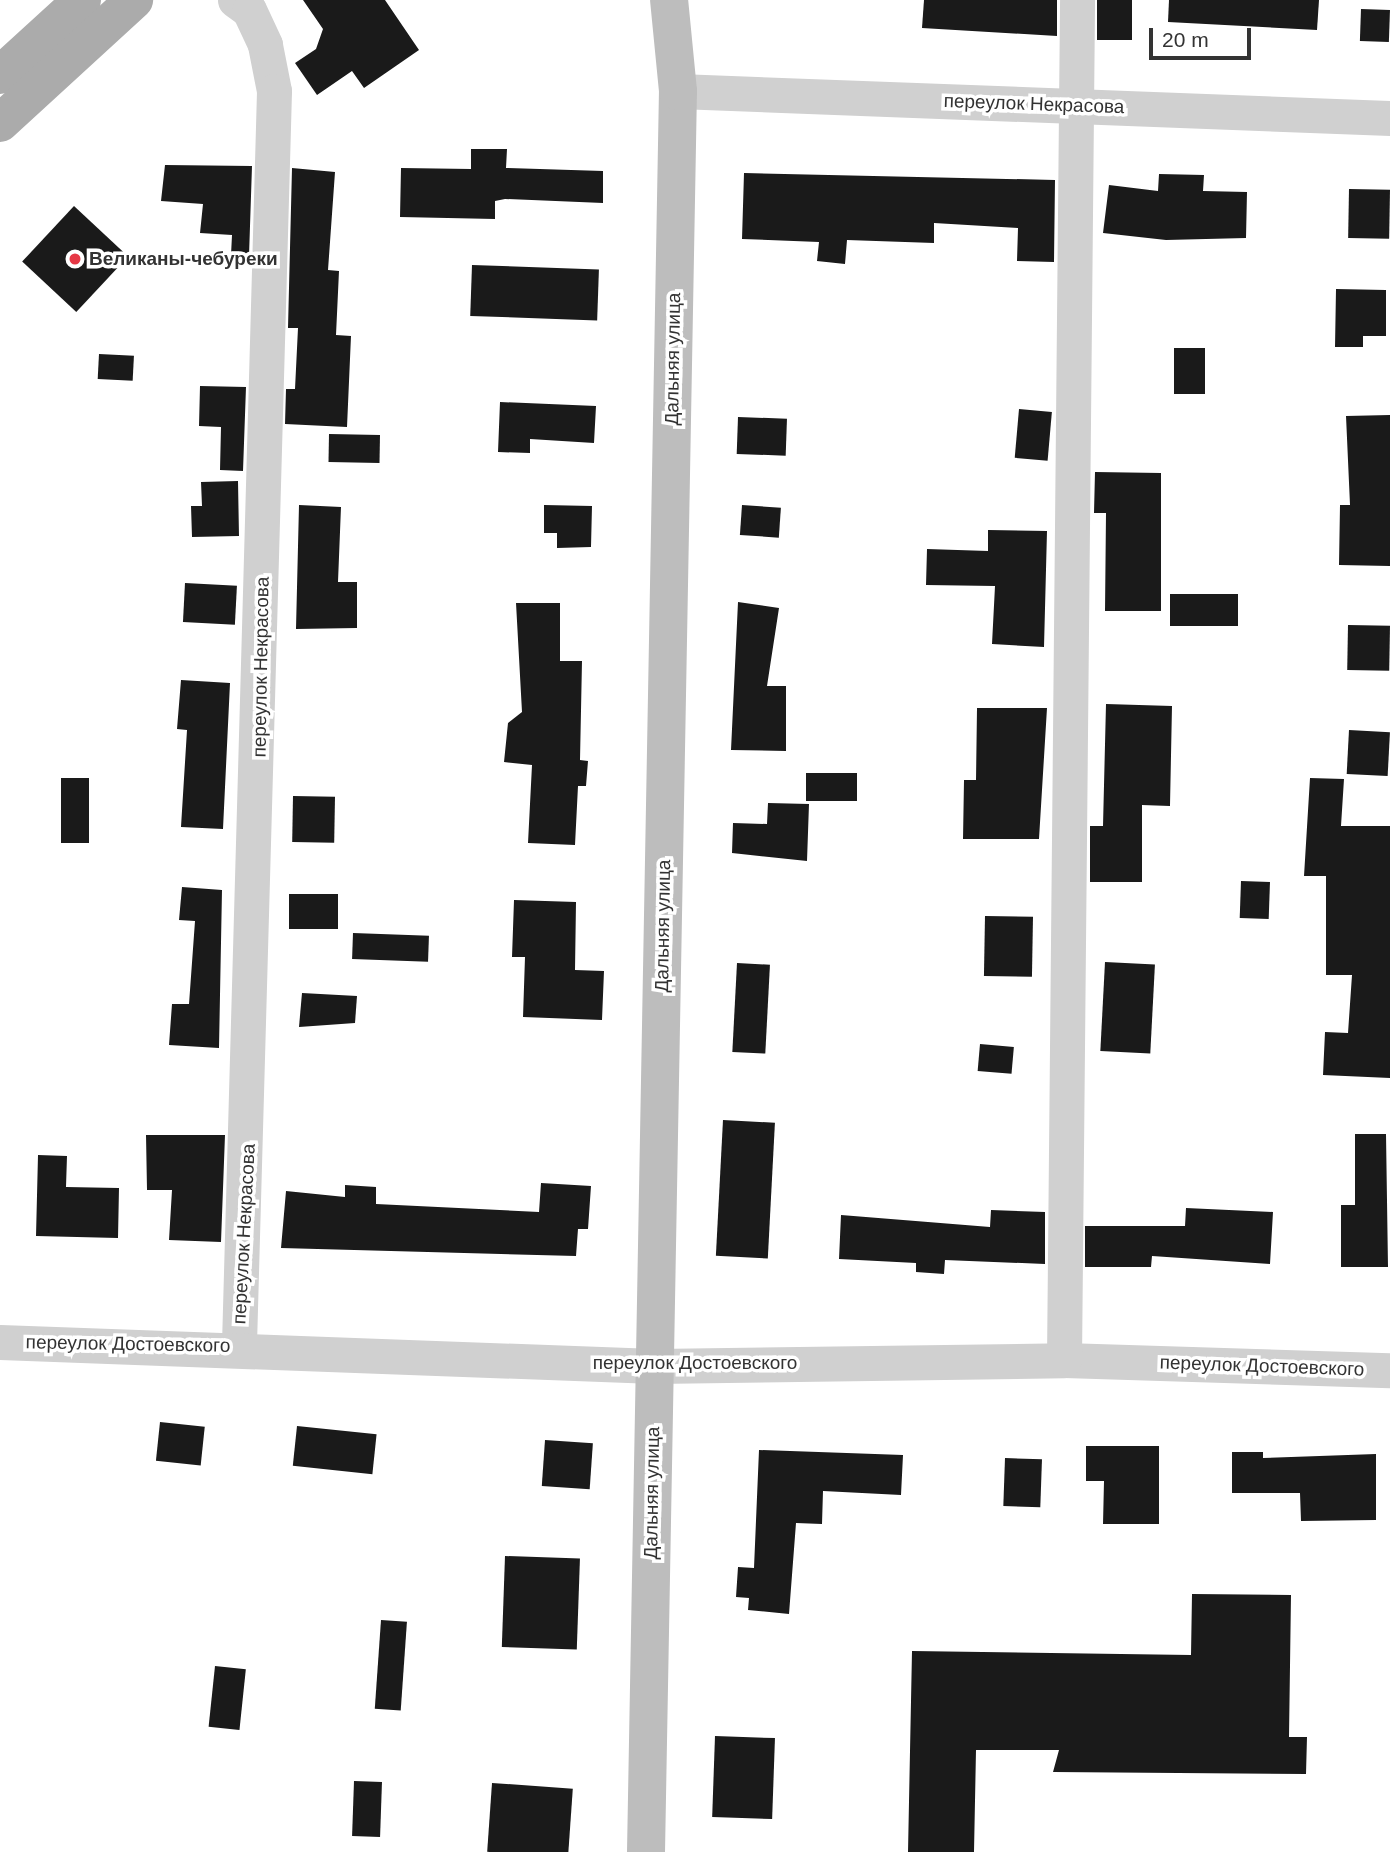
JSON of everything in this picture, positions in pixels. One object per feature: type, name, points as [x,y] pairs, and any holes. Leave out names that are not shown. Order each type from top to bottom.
[{"type":"main road","points":[[0,75],[82,0]]},
{"type":"main road","points":[[0,123],[134,0]]},
{"type":"main road","name":"Дальняя улица","points":[[646,1852],[678,91],[669,0]]},
{"type":"street","name":"переулок Некрасова","points":[[235,0],[249,10],[265,45],[274,91],[239,1345]]},
{"type":"street","points":[[1064,1360],[1077,0]]},
{"type":"street","name":"переулок Некрасова","points":[[678,91],[1390,118]]},
{"type":"street","name":"переулок Достоевского","points":[[0,1342],[239,1345],[654,1366],[1064,1360],[1390,1370]]},
{"type":"building","points":[[303,0],[385,0],[419,50],[364,88],[352,71],[317,95],[295,63],[316,49],[323,29]]},
{"type":"building","points":[[924,0],[1057,0],[1057,36],[922,28]]},
{"type":"building","points":[[1097,0],[1132,0],[1132,40],[1097,40]]},
{"type":"building","points":[[1169,0],[1319,0],[1317,30],[1168,22]]},
{"type":"building","points":[[1361,9],[1390,10],[1389,42],[1360,41]]},
{"type":"building","points":[[471,149],[507,149],[506,168],[603,171],[603,203],[505,199],[495,201],[495,219],[400,217],[401,168],[471,169]]},
{"type":"building","points":[[165,165],[252,166],[249,256],[231,255],[232,235],[200,233],[203,204],[161,201]]},
{"type":"building","points":[[292,168],[335,172],[328,270],[339,271],[336,335],[351,336],[347,427],[285,424],[286,389],[295,389],[298,328],[288,328]]},
{"type":"building","points":[[744,173],[1055,180],[1054,262],[1017,261],[1018,228],[934,223],[934,243],[847,240],[845,264],[817,261],[819,242],[742,239]]},
{"type":"building","points":[[1159,174],[1204,175],[1203,191],[1247,192],[1246,238],[1166,240],[1103,233],[1109,185],[1158,191]]},
{"type":"building","points":[[1349,189],[1390,190],[1389,239],[1348,238]]},
{"type":"building","name":"Великаны-чебуреки","points":[[74,206],[128,256],[76,312],[22,262]]},
{"type":"building","points":[[472,265],[599,269],[597,320],[470,316]]},
{"type":"building","points":[[1336,289],[1386,290],[1386,336],[1363,336],[1363,347],[1335,347]]},
{"type":"building","points":[[1174,348],[1205,348],[1205,394],[1174,394]]},
{"type":"building","points":[[99,354],[134,356],[133,381],[98,379]]},
{"type":"building","points":[[200,386],[246,387],[243,471],[220,470],[221,427],[199,426]]},
{"type":"building","points":[[500,402],[596,406],[594,443],[530,439],[530,453],[498,452]]},
{"type":"building","points":[[1019,409],[1052,412],[1048,461],[1015,458]]},
{"type":"building","points":[[1390,415],[1390,566],[1339,565],[1340,505],[1350,505],[1346,416]]},
{"type":"building","points":[[738,417],[787,419],[786,456],[737,454]]},
{"type":"building","points":[[329,434],[380,435],[380,463],[329,462]]},
{"type":"building","points":[[1095,472],[1161,473],[1161,611],[1105,611],[1106,513],[1094,513]]},
{"type":"building","points":[[238,481],[239,536],[192,537],[191,506],[202,506],[201,482]]},
{"type":"building","points":[[299,505],[341,507],[338,582],[357,582],[357,628],[296,629]]},
{"type":"building","points":[[544,505],[592,506],[591,547],[557,548],[557,533],[544,533]]},
{"type":"building","points":[[742,505],[781,508],[779,538],[740,535]]},
{"type":"building","points":[[988,530],[1047,531],[1044,647],[992,644],[995,586],[926,585],[927,549],[988,551]]},
{"type":"building","points":[[185,583],[237,586],[235,625],[183,622]]},
{"type":"building","points":[[1170,594],[1238,594],[1238,626],[1170,626]]},
{"type":"building","points":[[738,602],[779,608],[767,686],[786,686],[786,751],[731,750]]},
{"type":"building","points":[[516,603],[560,603],[560,661],[582,661],[580,760],[588,761],[586,786],[578,786],[575,845],[528,843],[532,765],[504,762],[508,723],[522,712]]},
{"type":"building","points":[[1348,625],[1390,626],[1389,671],[1347,670]]},
{"type":"building","points":[[181,680],[230,683],[223,829],[181,827],[187,730],[177,729]]},
{"type":"building","points":[[1106,704],[1172,706],[1170,806],[1142,805],[1142,882],[1090,882],[1090,826],[1103,826]]},
{"type":"building","points":[[977,708],[1047,708],[1039,839],[963,839],[964,780],[976,780]]},
{"type":"building","points":[[1349,730],[1390,732],[1388,776],[1347,774]]},
{"type":"building","points":[[806,773],[857,773],[857,801],[806,801]]},
{"type":"building","points":[[61,778],[89,778],[89,843],[61,843]]},
{"type":"building","points":[[1310,778],[1344,779],[1341,826],[1390,826],[1390,1078],[1323,1075],[1325,1032],[1348,1033],[1352,975],[1326,975],[1326,876],[1304,876]]},
{"type":"building","points":[[293,796],[335,797],[334,843],[292,842]]},
{"type":"building","points":[[768,803],[809,804],[807,861],[732,853],[733,823],[767,824]]},
{"type":"building","points":[[1241,881],[1270,882],[1269,919],[1240,918]]},
{"type":"building","points":[[182,887],[222,890],[219,1048],[169,1045],[172,1004],[189,1004],[195,921],[179,920]]},
{"type":"building","points":[[289,894],[338,894],[338,929],[289,929]]},
{"type":"building","points":[[514,900],[576,902],[575,970],[604,971],[602,1020],[523,1017],[525,957],[512,957]]},
{"type":"building","points":[[985,916],[1033,917],[1032,977],[984,976]]},
{"type":"building","points":[[353,933],[429,936],[428,962],[352,959]]},
{"type":"building","points":[[1105,962],[1155,965],[1150,1053],[1100,1051]]},
{"type":"building","points":[[737,963],[770,965],[765,1054],[732,1052]]},
{"type":"building","points":[[302,993],[357,996],[355,1023],[299,1027]]},
{"type":"building","points":[[980,1044],[1014,1047],[1012,1074],[978,1071]]},
{"type":"building","points":[[723,1120],[775,1123],[768,1259],[716,1256]]},
{"type":"building","points":[[1355,1134],[1386,1134],[1388,1267],[1341,1267],[1341,1205],[1355,1205]]},
{"type":"building","points":[[146,1135],[225,1135],[221,1242],[169,1240],[172,1190],[147,1190]]},
{"type":"building","points":[[38,1155],[67,1156],[66,1187],[119,1188],[118,1238],[36,1236]]},
{"type":"building","points":[[541,1183],[591,1186],[588,1229],[578,1229],[576,1256],[281,1248],[286,1191],[345,1197],[345,1185],[376,1187],[376,1204],[539,1212]]},
{"type":"building","points":[[1186,1208],[1273,1212],[1270,1264],[1152,1256],[1151,1267],[1085,1267],[1085,1226],[1185,1226]]},
{"type":"building","points":[[991,1210],[1045,1212],[1045,1264],[945,1260],[944,1274],[916,1272],[916,1263],[839,1259],[841,1215],[990,1227]]},
{"type":"building","points":[[160,1422],[205,1427],[201,1465],[156,1461]]},
{"type":"building","points":[[297,1426],[377,1434],[372,1474],[293,1466]]},
{"type":"building","points":[[545,1440],[593,1443],[590,1489],[542,1486]]},
{"type":"building","points":[[1086,1446],[1159,1446],[1159,1524],[1103,1524],[1104,1481],[1086,1481]]},
{"type":"building","points":[[759,1450],[903,1455],[901,1495],[823,1491],[822,1524],[796,1523],[789,1614],[748,1610],[749,1598],[736,1597],[738,1567],[754,1568]]},
{"type":"building","points":[[1232,1452],[1263,1452],[1263,1458],[1376,1454],[1376,1520],[1301,1521],[1300,1493],[1232,1493]]},
{"type":"building","points":[[1005,1458],[1042,1459],[1040,1507],[1003,1506]]},
{"type":"building","points":[[505,1556],[580,1559],[577,1650],[502,1647]]},
{"type":"building","points":[[1192,1594],[1291,1595],[1289,1737],[1307,1737],[1306,1774],[1053,1772],[1059,1750],[976,1750],[974,1852],[908,1852],[912,1651],[1191,1655]]},
{"type":"building","points":[[381,1620],[407,1622],[401,1711],[375,1709]]},
{"type":"building","points":[[215,1666],[246,1669],[239,1730],[209,1727]]},
{"type":"building","points":[[715,1736],[775,1738],[772,1819],[712,1817]]},
{"type":"building","points":[[354,1781],[382,1782],[380,1837],[352,1836]]},
{"type":"building","points":[[492,1783],[573,1789],[568,1852],[487,1852]]},
{"type":"place","name":"Великаны-чебуреки","points":[[75,259]]}]
